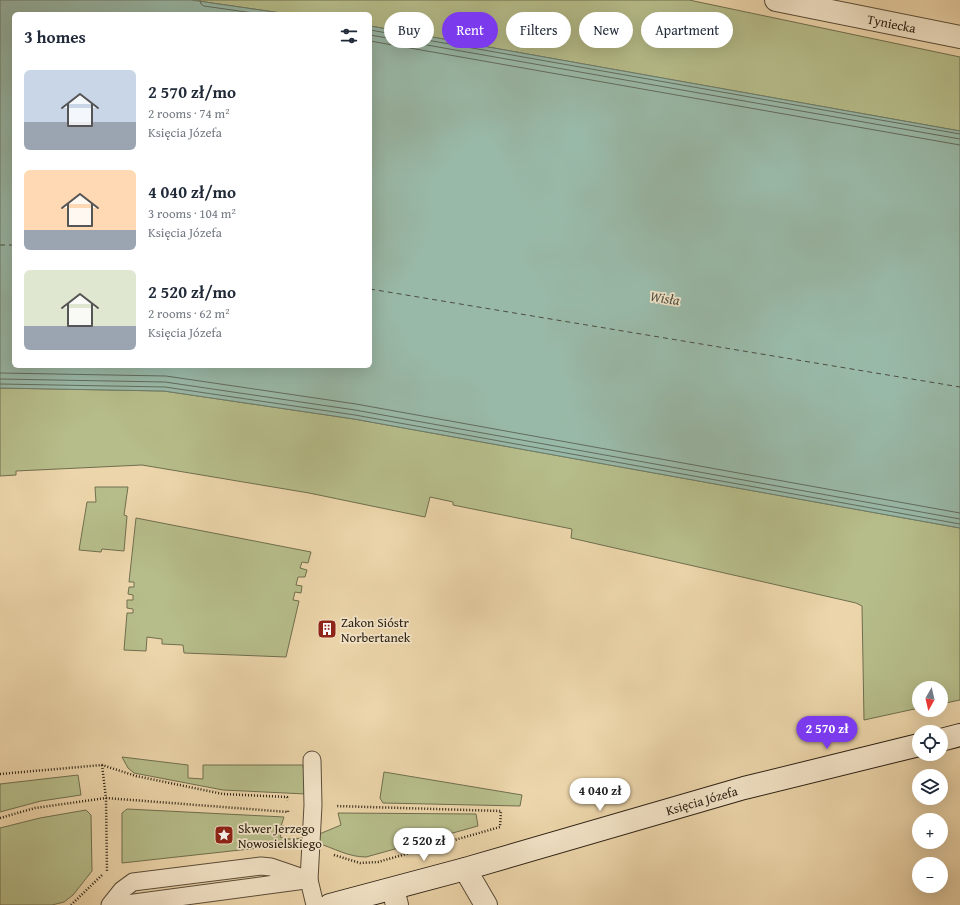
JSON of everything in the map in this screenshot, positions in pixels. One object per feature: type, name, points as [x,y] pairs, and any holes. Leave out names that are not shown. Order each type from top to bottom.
[{"type":"street","name":"Tyniecka","points":[[776,0],[960,37]]},
{"type":"street","points":[[948,738],[960,735]]},
{"type":"street","name":"Księcia Józefa","points":[[330,905],[395,897],[464,869],[744,788],[912,747]]},
{"type":"street","points":[[464,869],[486,905]]},
{"type":"lane","points":[[312,760],[313,806],[309,880],[315,905]]},
{"type":"lane","points":[[110,905],[122,890],[133,882],[209,872],[261,866],[270,867],[309,880]]},
{"type":"lane","points":[[119,905],[309,880]]},
{"type":"path","points":[[102,765],[106,798],[107,873]]},
{"type":"path","points":[[0,774],[102,765],[136,776],[223,794],[287,798],[288,812],[106,798],[35,808],[0,818]]},
{"type":"path","points":[[313,806],[501,811]]},
{"type":"green space","points":[[191,0],[689,0],[960,57],[960,131],[494,48],[498,48],[498,12],[442,12],[442,39],[434,37],[434,12],[384,12],[384,28],[372,26],[372,12],[274,12]]},
{"type":"green space","points":[[0,388],[164,391],[354,419],[960,528],[960,700],[948,703],[948,681],[912,681],[912,710],[864,720],[862,606],[856,603],[571,538],[572,529],[453,505],[453,502],[430,497],[425,517],[309,493],[142,465],[16,471],[16,475],[0,476]]},
{"type":"green space","points":[[95,487],[128,487],[124,515],[127,516],[124,551],[102,549],[101,552],[79,550],[87,502],[96,502]]},
{"type":"green space","points":[[136,518],[311,552],[308,563],[302,562],[300,568],[307,570],[305,577],[298,577],[296,585],[302,586],[301,593],[295,592],[293,600],[299,601],[286,657],[184,653],[183,645],[162,644],[162,639],[147,637],[146,651],[124,650],[127,613],[133,613],[133,609],[127,608],[127,600],[133,600],[133,595],[128,594],[129,587],[134,587],[134,582],[129,582]]},
{"type":"green space","points":[[122,757],[188,765],[188,778],[203,779],[203,765],[303,765],[306,794],[223,790],[134,773],[128,768]]},
{"type":"green space","points":[[384,772],[522,795],[520,806],[383,803],[380,798]]},
{"type":"green space","points":[[78,775],[81,795],[41,801],[0,812],[0,784]]},
{"type":"green space","points":[[127,809],[284,817],[281,826],[284,826],[280,837],[287,839],[305,838],[304,843],[122,863],[122,813]]},
{"type":"green space","points":[[86,810],[91,815],[92,871],[73,895],[64,902],[52,905],[0,905],[0,828],[40,818]]},
{"type":"green space","points":[[338,813],[476,814],[478,826],[366,857],[359,857],[317,843],[317,835],[341,825]]},
{"type":"water","name":"Wisła","points":[[0,0],[191,0],[274,12],[12,12],[12,368],[372,368],[372,26],[384,28],[384,48],[434,48],[434,37],[442,39],[442,48],[494,48],[960,131],[960,528],[354,419],[164,391],[0,388]]},
{"type":"ferry route","points":[[0,245],[12,245]]},
{"type":"ferry route","points":[[372,289],[960,387]]},
{"type":"place","name":"Zakon Sióstr Norbertanek","points":[[327,629]]},
{"type":"place","name":"Skwer Jerzego Nowosielskiego","points":[[224,835]]}]
